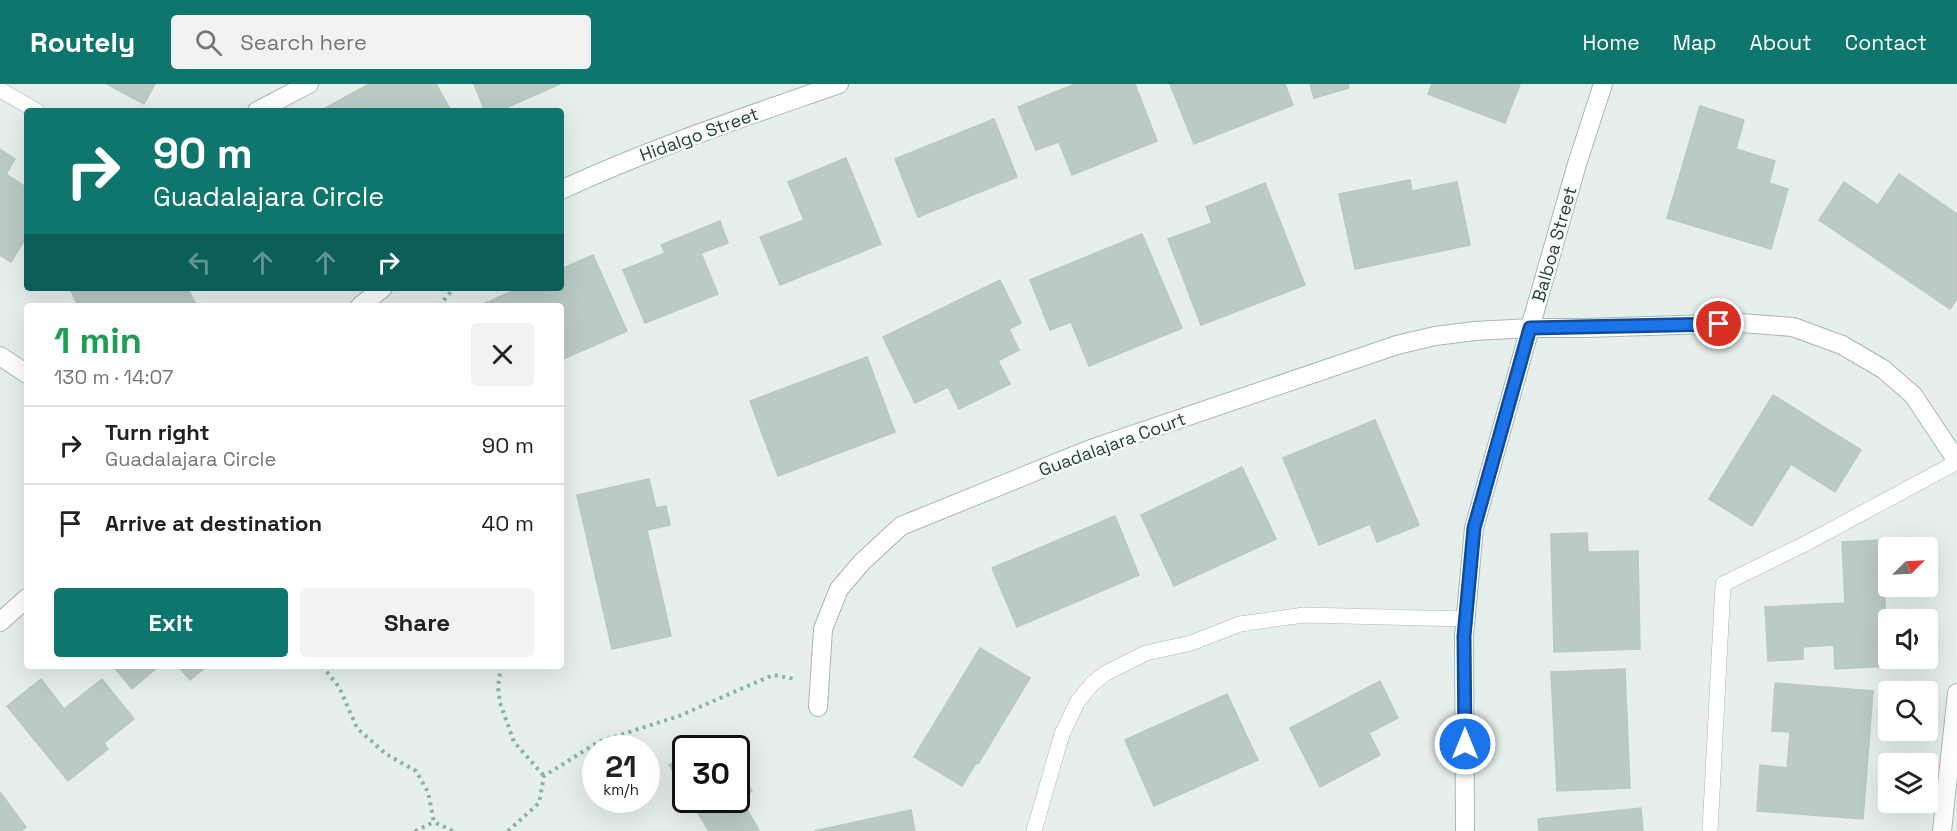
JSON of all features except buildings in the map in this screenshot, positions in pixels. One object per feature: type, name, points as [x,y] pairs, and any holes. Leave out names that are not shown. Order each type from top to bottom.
[{"type":"street","points":[[263,108],[309,84]]},
{"type":"street","name":"Hidalgo Street","points":[[564,189],[682,139],[839,84]]},
{"type":"street","name":"Balboa Street","points":[[1465,831],[1464,636],[1474,528],[1577,164],[1603,84]]},
{"type":"street","points":[[364,303],[379,291]]},
{"type":"street","name":"Guadalajara Court","points":[[818,707],[822,629],[839,589],[862,562],[901,526],[1088,450],[1397,345],[1435,336],[1530,328],[1741,323],[1793,327],[1842,345],[1882,369],[1913,395],[1957,461]]},
{"type":"street","points":[[0,356],[24,372]]},
{"type":"street","points":[[0,622],[24,601]]},
{"type":"street","points":[[1942,831],[1957,693]]},
{"type":"lane","points":[[0,90],[32,108]]},
{"type":"lane","points":[[1710,831],[1723,584],[1804,544],[1957,461]]},
{"type":"lane","points":[[1034,831],[1062,735],[1078,701],[1092,684],[1106,673],[1146,653],[1191,643],[1240,624],[1304,615],[1466,619]]},
{"type":"path","points":[[442,303],[452,291]]},
{"type":"path","points":[[324,669],[339,687],[357,728],[386,754],[416,771],[428,792],[434,822]]},
{"type":"path","points":[[501,669],[498,687],[500,703],[514,742],[544,776]]},
{"type":"path","points":[[508,831],[539,803],[544,776],[598,742],[679,716],[773,675],[820,684]]},
{"type":"path","points":[[416,831],[434,822]]},
{"type":"path","points":[[434,822],[453,831]]},
{"type":"route","points":[[1465,744],[1464,636],[1474,528],[1530,328],[1719,324]]}]
